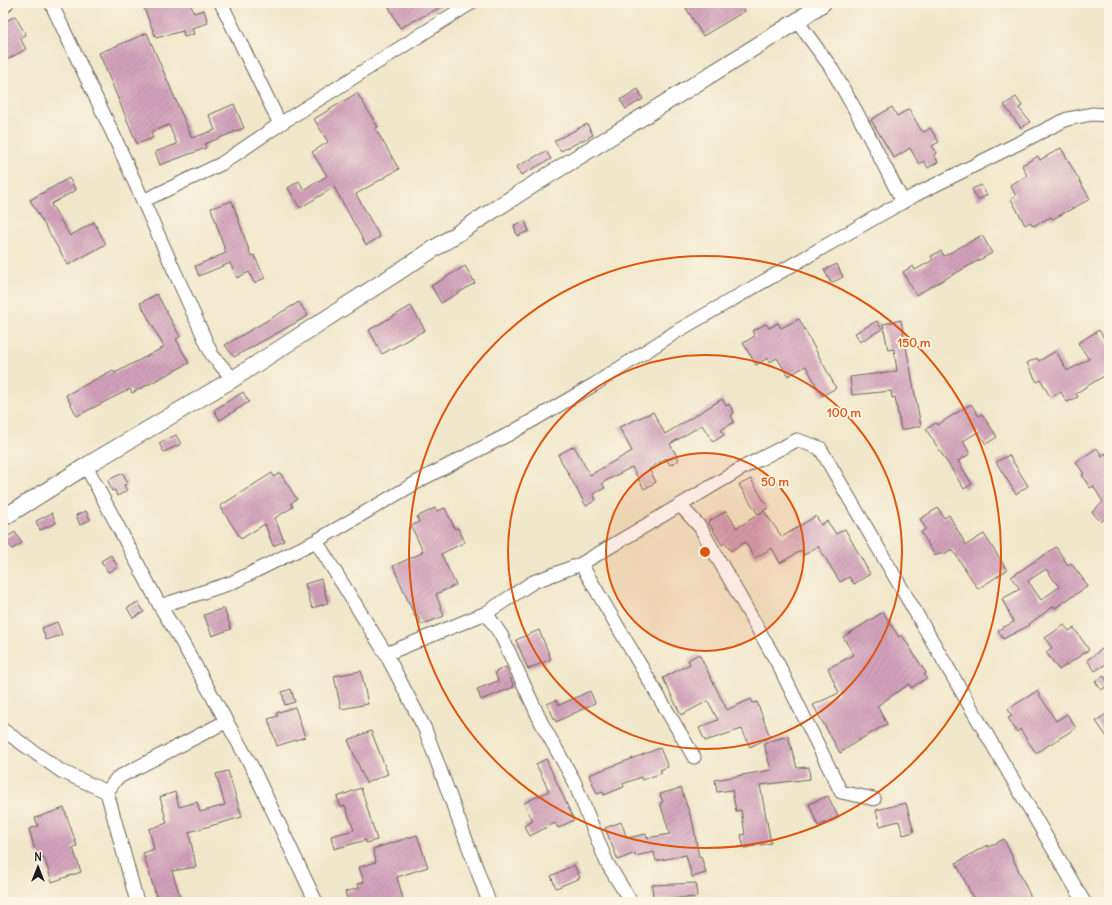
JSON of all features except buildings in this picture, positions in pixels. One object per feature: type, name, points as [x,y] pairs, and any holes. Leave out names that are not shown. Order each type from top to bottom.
[{"type":"main road","points":[[3,518],[86,466],[233,379],[520,193],[797,21],[822,3]]},
{"type":"street","points":[[3,8],[7,3]]},
{"type":"street","points":[[51,3],[212,354],[233,379]]},
{"type":"street","points":[[221,3],[280,124]]},
{"type":"street","points":[[143,201],[221,164],[280,124],[471,3]]},
{"type":"street","points":[[797,21],[830,66],[857,113],[903,202]]},
{"type":"street","points":[[160,606],[231,583],[316,541],[426,477],[511,432],[588,388],[679,330],[903,202],[1067,119],[1092,114],[1109,115]]},
{"type":"street","points":[[386,654],[486,613],[533,582],[581,564],[744,466],[797,440],[820,448],[1084,902]]},
{"type":"street","points":[[86,466],[160,606],[227,721],[253,769],[316,902]]},
{"type":"street","points":[[680,505],[700,527],[778,664],[841,792],[874,800]]},
{"type":"street","points":[[316,541],[386,654],[425,729],[489,902]]},
{"type":"street","points":[[581,564],[694,757]]},
{"type":"street","points":[[486,613],[501,635],[541,722],[574,781],[607,863],[631,902]]},
{"type":"street","points":[[137,902],[110,811],[107,792],[117,778],[227,721]]},
{"type":"street","points":[[3,730],[61,770],[107,792]]}]
